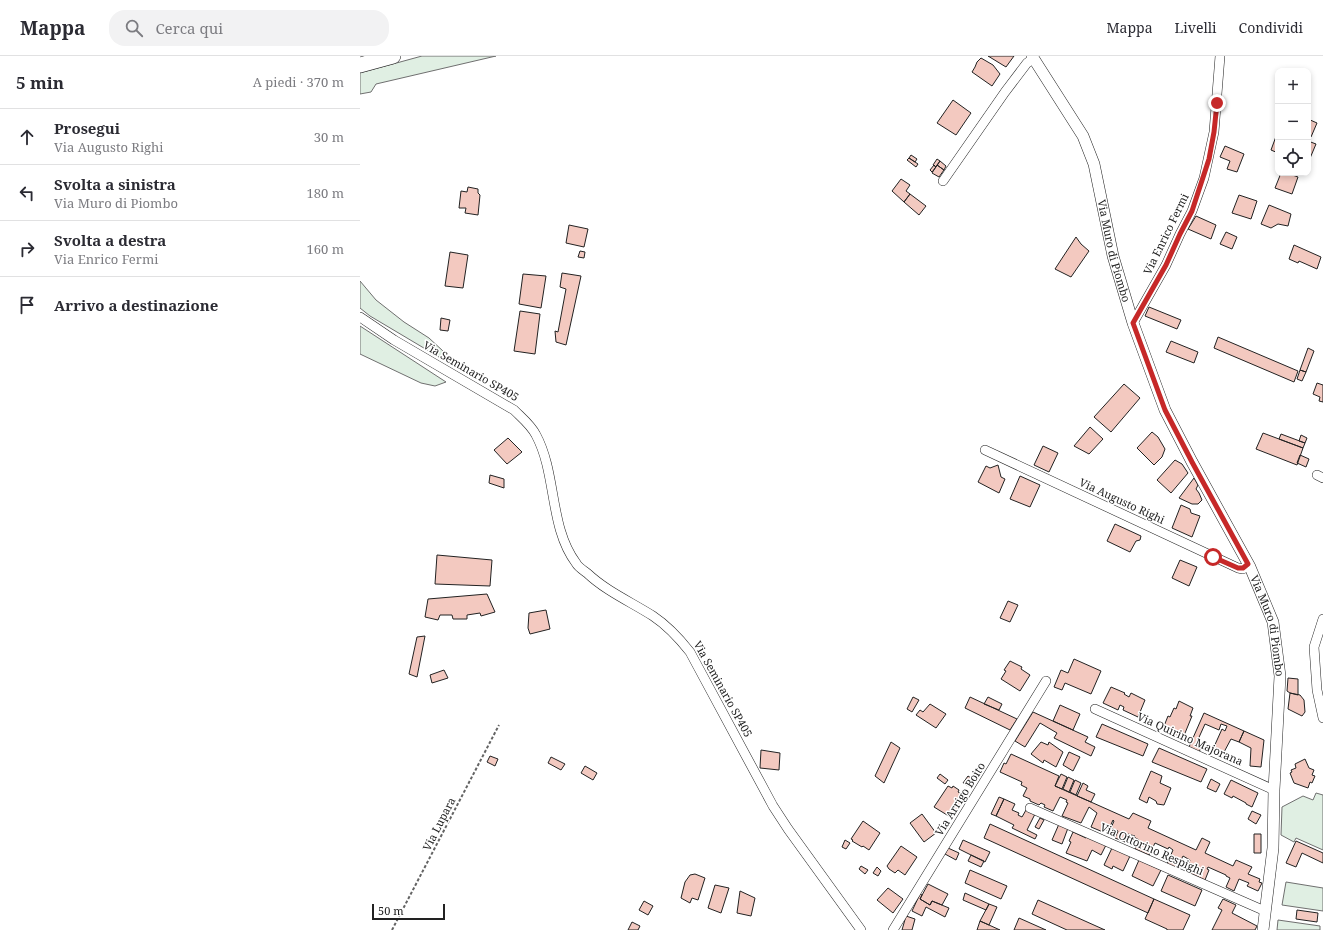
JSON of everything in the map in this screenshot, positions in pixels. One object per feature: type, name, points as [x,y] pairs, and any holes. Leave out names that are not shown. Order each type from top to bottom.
[{"type":"highway","points":[[360,66],[393,56]]},
{"type":"street","name":"Via Enrico Fermi","points":[[1133,323],[1166,265],[1192,211],[1204,178],[1214,132],[1220,56]]},
{"type":"street","name":"Via Muro di Piombo","points":[[943,181],[1026,63],[1033,57],[1083,136],[1094,164],[1113,256],[1133,323],[1165,410],[1248,564],[1273,622],[1280,676],[1274,790],[1274,848],[1263,930]]},
{"type":"street","name":"Via Seminario SP405","points":[[360,317],[394,340],[514,410],[530,426],[536,434],[547,464],[561,533],[567,548],[576,563],[598,584],[654,617],[682,641],[690,652],[773,806],[788,830],[861,930]]},
{"type":"street","name":"Via Augusto Righi","points":[[985,450],[1238,568],[1243,568],[1248,564]]},
{"type":"street","points":[[1323,619],[1314,647],[1317,690],[1323,718]]},
{"type":"street","name":"Via Arrigo Boito","points":[[893,930],[1046,681]]},
{"type":"street","name":"Via Quirino Majorana","points":[[1095,709],[1274,790]]},
{"type":"street","name":"Via Ottorino Respighi","points":[[1030,808],[1265,911]]},
{"type":"path","name":"Via Lupara","points":[[392,930],[499,725]]},
{"type":"green space","points":[[422,56],[496,56],[376,84],[371,92],[360,94],[360,73]]},
{"type":"green space","points":[[360,281],[376,300],[404,322],[429,338],[443,351],[445,357],[444,360],[370,316],[360,308]]},
{"type":"green space","points":[[360,326],[446,382],[435,386],[421,383],[360,354]]},
{"type":"green space","points":[[1316,793],[1323,795],[1323,850],[1296,838],[1294,842],[1281,835],[1282,807],[1303,796],[1313,800]]},
{"type":"green space","points":[[1286,882],[1323,888],[1323,911],[1282,905]]},
{"type":"green space","points":[[1278,920],[1320,926],[1320,930],[1277,930]]},
{"type":"building","points":[[988,56],[1014,56],[1006,67]]},
{"type":"building","points":[[981,58],[993,65],[1000,74],[992,86],[972,72],[977,62]]},
{"type":"building","points":[[953,100],[971,113],[956,135],[937,123]]},
{"type":"building","points":[[1311,120],[1317,123],[1311,137]]},
{"type":"building","points":[[1275,139],[1275,152],[1271,150]]},
{"type":"building","points":[[1311,142],[1316,144],[1311,156]]},
{"type":"building","points":[[1225,146],[1244,154],[1237,172],[1227,169],[1230,161],[1220,157]]},
{"type":"building","points":[[911,155],[917,159],[915,162],[909,158]]},
{"type":"building","points":[[909,158],[918,164],[916,167],[907,160]]},
{"type":"building","points":[[937,159],[940,161],[936,167],[933,165]]},
{"type":"building","points":[[940,161],[946,166],[944,170],[937,165]]},
{"type":"building","points":[[934,165],[936,167],[932,172],[930,170]]},
{"type":"building","points":[[937,165],[944,170],[939,177],[932,173]]},
{"type":"building","points":[[1280,176],[1298,177],[1292,194],[1275,188]]},
{"type":"building","points":[[901,179],[910,185],[906,191],[910,194],[904,202],[892,191]]},
{"type":"building","points":[[468,187],[478,189],[478,193],[480,195],[478,215],[465,213],[466,208],[459,208],[461,191],[467,192]]},
{"type":"building","points":[[910,194],[926,206],[919,215],[904,202]]},
{"type":"building","points":[[1239,195],[1257,201],[1251,219],[1232,213]]},
{"type":"building","points":[[1269,205],[1291,214],[1288,226],[1278,224],[1271,228],[1261,224]]},
{"type":"building","points":[[1196,216],[1216,225],[1211,239],[1188,229]]},
{"type":"building","points":[[569,225],[588,229],[584,247],[566,243]]},
{"type":"building","points":[[1226,232],[1237,237],[1232,249],[1220,244]]},
{"type":"building","points":[[1076,237],[1089,251],[1071,277],[1055,269]]},
{"type":"building","points":[[1294,245],[1321,257],[1317,269],[1299,261],[1298,263],[1289,259]]},
{"type":"building","points":[[580,251],[585,252],[584,258],[578,257]]},
{"type":"building","points":[[450,252],[468,255],[463,288],[445,286]]},
{"type":"building","points":[[562,273],[581,276],[566,345],[556,342],[555,331],[558,332],[566,289],[560,287]]},
{"type":"building","points":[[523,274],[546,276],[541,308],[519,304]]},
{"type":"building","points":[[1149,307],[1181,320],[1177,329],[1145,316]]},
{"type":"building","points":[[520,311],[540,314],[535,354],[514,351]]},
{"type":"building","points":[[441,318],[450,320],[448,331],[440,330]]},
{"type":"building","points":[[1218,337],[1298,371],[1294,382],[1214,348]]},
{"type":"building","points":[[1171,341],[1198,352],[1194,363],[1166,352]]},
{"type":"building","points":[[1308,348],[1314,351],[1306,372],[1300,370]]},
{"type":"building","points":[[1300,370],[1306,372],[1302,381],[1297,379]]},
{"type":"building","points":[[1317,383],[1323,385],[1323,402],[1319,401],[1320,397],[1313,394]]},
{"type":"building","points":[[1124,384],[1140,398],[1111,432],[1094,417]]},
{"type":"building","points":[[1090,427],[1103,439],[1089,454],[1074,446]]},
{"type":"building","points":[[1152,432],[1158,437],[1165,449],[1162,457],[1154,465],[1137,448]]},
{"type":"building","points":[[1263,433],[1303,448],[1297,465],[1256,449]]},
{"type":"building","points":[[1281,434],[1305,443],[1303,448],[1279,439]]},
{"type":"building","points":[[1301,435],[1307,438],[1305,443],[1299,441]]},
{"type":"building","points":[[508,438],[522,452],[507,464],[494,450]]},
{"type":"building","points":[[1043,446],[1058,453],[1049,472],[1034,465]]},
{"type":"building","points":[[1300,455],[1309,459],[1306,467],[1297,463]]},
{"type":"building","points":[[1175,460],[1182,464],[1188,473],[1171,493],[1157,480]]},
{"type":"building","points":[[998,465],[1001,477],[1005,479],[999,493],[978,482],[986,466],[990,468]]},
{"type":"building","points":[[490,475],[504,479],[504,488],[489,483]]},
{"type":"building","points":[[1020,476],[1040,485],[1030,507],[1010,499]]},
{"type":"building","points":[[1194,478],[1198,485],[1196,489],[1202,500],[1198,504],[1192,504],[1179,498]]},
{"type":"building","points":[[1181,505],[1190,509],[1191,513],[1200,516],[1192,537],[1172,528]]},
{"type":"building","points":[[1115,524],[1141,536],[1140,540],[1136,541],[1130,552],[1107,541]]},
{"type":"building","points":[[437,555],[492,560],[490,586],[435,584]]},
{"type":"building","points":[[1180,560],[1197,567],[1189,586],[1172,578]]},
{"type":"building","points":[[487,594],[495,612],[481,616],[480,613],[467,615],[467,619],[453,619],[452,615],[440,615],[438,620],[425,617],[428,599]]},
{"type":"building","points":[[1008,601],[1018,605],[1010,622],[1000,618]]},
{"type":"building","points":[[546,610],[550,629],[530,634],[528,628],[529,613]]},
{"type":"building","points":[[425,636],[417,677],[409,674],[417,637]]},
{"type":"building","points":[[1074,659],[1101,671],[1091,694],[1065,683],[1062,690],[1054,687],[1061,670],[1068,673]]},
{"type":"building","points":[[1010,661],[1022,667],[1021,669],[1030,675],[1020,691],[1001,679],[1006,671],[1004,670]]},
{"type":"building","points":[[444,670],[448,678],[432,683],[430,675]]},
{"type":"building","points":[[1288,678],[1298,679],[1298,695],[1287,691]]},
{"type":"building","points":[[1111,687],[1125,693],[1124,694],[1129,697],[1131,693],[1145,700],[1138,717],[1123,710],[1124,707],[1120,705],[1118,710],[1103,703]]},
{"type":"building","points":[[1290,693],[1300,695],[1304,700],[1305,712],[1302,716],[1288,709]]},
{"type":"building","points":[[913,697],[919,700],[912,712],[907,709]]},
{"type":"building","points":[[970,697],[1017,719],[1010,730],[965,708]]},
{"type":"building","points":[[988,697],[1002,704],[999,710],[984,704]]},
{"type":"building","points":[[1179,701],[1193,708],[1190,716],[1192,716],[1183,738],[1169,732],[1170,729],[1164,726],[1168,716],[1170,717],[1174,708],[1176,709]]},
{"type":"building","points":[[930,704],[946,714],[936,728],[916,715],[920,710],[923,712]]},
{"type":"building","points":[[1060,705],[1080,714],[1073,730],[1053,721]]},
{"type":"building","points":[[1033,712],[1088,737],[1085,742],[1095,747],[1091,756],[1054,738],[1057,733],[1040,723],[1025,747],[1015,741]]},
{"type":"building","points":[[1204,713],[1244,731],[1239,742],[1231,739],[1223,754],[1213,749],[1222,729],[1225,731],[1227,726],[1221,724],[1219,730],[1205,724],[1196,744],[1202,746],[1199,752],[1189,747]]},
{"type":"building","points":[[1102,724],[1148,744],[1143,756],[1096,737]]},
{"type":"building","points":[[1244,731],[1264,740],[1261,767],[1250,766],[1251,748],[1239,742]]},
{"type":"building","points":[[891,742],[900,748],[884,783],[875,776]]},
{"type":"building","points":[[1041,742],[1048,745],[1049,742],[1063,752],[1056,767],[1044,760],[1043,763],[1031,754]]},
{"type":"building","points":[[1159,748],[1207,769],[1201,782],[1152,762]]},
{"type":"building","points":[[761,750],[780,753],[779,770],[760,768]]},
{"type":"building","points":[[1069,752],[1080,757],[1073,771],[1063,765]]},
{"type":"building","points":[[1011,754],[1059,776],[1055,786],[1129,819],[1133,813],[1151,821],[1148,828],[1196,850],[1202,838],[1210,842],[1205,853],[1233,866],[1236,860],[1252,867],[1248,874],[1260,879],[1259,882],[1262,883],[1258,891],[1247,886],[1249,883],[1239,879],[1234,891],[1226,887],[1230,878],[1208,867],[1207,869],[1209,870],[1205,880],[1185,871],[1190,860],[1183,856],[1177,868],[1167,864],[1173,850],[1169,847],[1168,849],[1155,843],[1149,855],[1135,849],[1139,840],[1134,837],[1135,836],[1128,834],[1125,842],[1115,838],[1118,831],[1111,828],[1114,821],[1113,820],[1108,831],[1105,829],[1103,832],[1091,827],[1097,813],[1089,807],[1081,823],[1062,816],[1068,803],[1066,802],[1067,800],[1060,797],[1053,811],[1044,807],[1045,805],[1041,803],[1039,805],[1030,801],[1030,799],[1023,796],[1027,788],[1021,785],[1022,782],[1000,772],[1004,763],[1006,764]]},
{"type":"building","points":[[490,756],[498,759],[495,766],[487,762]]},
{"type":"building","points":[[551,757],[565,764],[561,770],[548,763]]},
{"type":"building","points":[[1305,759],[1309,768],[1314,770],[1312,775],[1315,776],[1312,783],[1310,782],[1308,788],[1294,783],[1290,773],[1292,772],[1291,770],[1296,768],[1295,764]]},
{"type":"building","points":[[585,766],[597,773],[593,780],[581,773]]},
{"type":"building","points":[[1151,771],[1162,776],[1160,783],[1171,788],[1164,805],[1157,804],[1156,801],[1149,797],[1147,803],[1139,799]]},
{"type":"building","points":[[940,774],[948,780],[945,784],[937,778]]},
{"type":"building","points":[[1061,774],[1067,777],[1062,789],[1055,786]]},
{"type":"building","points":[[968,776],[974,780],[970,787],[963,783]]},
{"type":"building","points":[[1068,777],[1074,780],[1069,792],[1063,789]]},
{"type":"building","points":[[1211,779],[1220,784],[1216,792],[1207,788]]},
{"type":"building","points":[[1075,780],[1081,783],[1076,795],[1070,792]]},
{"type":"building","points":[[1231,780],[1258,793],[1252,807],[1233,796],[1232,798],[1224,794]]},
{"type":"building","points":[[1083,783],[1088,786],[1086,790],[1095,794],[1091,802],[1077,796]]},
{"type":"building","points":[[948,786],[952,788],[953,786],[959,790],[958,792],[966,797],[952,818],[934,807]]},
{"type":"building","points":[[999,797],[1004,799],[996,816],[991,814]]},
{"type":"building","points":[[1004,799],[1015,804],[1012,810],[1019,813],[1018,815],[1022,817],[1026,810],[1035,814],[1027,830],[1037,835],[1035,839],[1012,828],[1014,825],[996,816]]},
{"type":"building","points":[[1252,811],[1261,815],[1256,824],[1248,819]]},
{"type":"building","points":[[922,814],[936,833],[924,842],[910,823]]},
{"type":"building","points":[[1040,818],[1044,820],[1039,829],[1035,827]]},
{"type":"building","points":[[863,821],[880,833],[869,850],[851,839]]},
{"type":"building","points":[[990,824],[1154,899],[1148,913],[984,838]]},
{"type":"building","points":[[1059,824],[1068,828],[1062,844],[1052,840]]},
{"type":"building","points":[[1073,832],[1086,838],[1087,836],[1106,845],[1101,855],[1092,850],[1087,861],[1066,853],[1071,842],[1069,841]]},
{"type":"building","points":[[1254,834],[1261,834],[1261,853],[1254,853]]},
{"type":"building","points":[[845,840],[850,843],[846,849],[842,847]]},
{"type":"building","points":[[963,840],[990,852],[985,862],[959,849]]},
{"type":"building","points":[[1296,841],[1323,853],[1323,863],[1302,853],[1296,867],[1286,863]]},
{"type":"building","points":[[901,846],[917,857],[905,875],[898,870],[895,873],[887,866]]},
{"type":"building","points":[[948,848],[959,853],[956,860],[945,854]]},
{"type":"building","points":[[1112,848],[1130,856],[1123,871],[1113,866],[1112,869],[1104,865]]},
{"type":"building","points":[[971,855],[984,861],[981,867],[968,861]]},
{"type":"building","points":[[1139,860],[1161,870],[1153,886],[1132,876]]},
{"type":"building","points":[[861,866],[868,870],[865,874],[859,869]]},
{"type":"building","points":[[877,867],[881,871],[878,876],[873,873]]},
{"type":"building","points":[[970,870],[1007,886],[1001,899],[965,883]]},
{"type":"building","points":[[695,874],[705,878],[698,900],[692,898],[690,903],[681,898],[685,882],[690,875]]},
{"type":"building","points":[[1168,875],[1202,890],[1195,906],[1161,891]]},
{"type":"building","points":[[928,884],[948,894],[942,905],[932,901],[930,905],[920,899]]},
{"type":"building","points":[[715,885],[729,888],[721,913],[708,908]]},
{"type":"building","points":[[888,888],[903,899],[893,913],[877,900]]},
{"type":"building","points":[[740,891],[755,898],[751,916],[737,913]]},
{"type":"building","points":[[965,893],[989,904],[986,910],[963,900]]},
{"type":"building","points":[[920,894],[922,895],[920,899],[930,905],[932,901],[949,908],[945,917],[926,907],[922,916],[912,911]]},
{"type":"building","points":[[1154,899],[1190,915],[1183,930],[1167,930],[1145,919]]},
{"type":"building","points":[[1223,899],[1236,905],[1232,913],[1257,926],[1255,930],[1212,930],[1222,910],[1218,908]]},
{"type":"building","points":[[1038,900],[1105,930],[1067,930],[1032,914]]},
{"type":"building","points":[[644,901],[653,906],[648,915],[639,910]]},
{"type":"building","points":[[989,904],[997,907],[989,925],[980,921]]},
{"type":"building","points":[[1297,910],[1318,913],[1317,922],[1296,919]]},
{"type":"building","points":[[906,916],[915,919],[912,930],[902,930]]},
{"type":"building","points":[[1019,918],[1046,930],[1014,930]]},
{"type":"building","points":[[980,921],[989,925],[1000,930],[977,930]]},
{"type":"building","points":[[632,922],[640,926],[638,930],[628,930]]},
{"type":"route","points":[[1213,557],[1238,568],[1243,568],[1248,564],[1165,410],[1133,323],[1166,265],[1192,211],[1209,159],[1217,103]]}]
